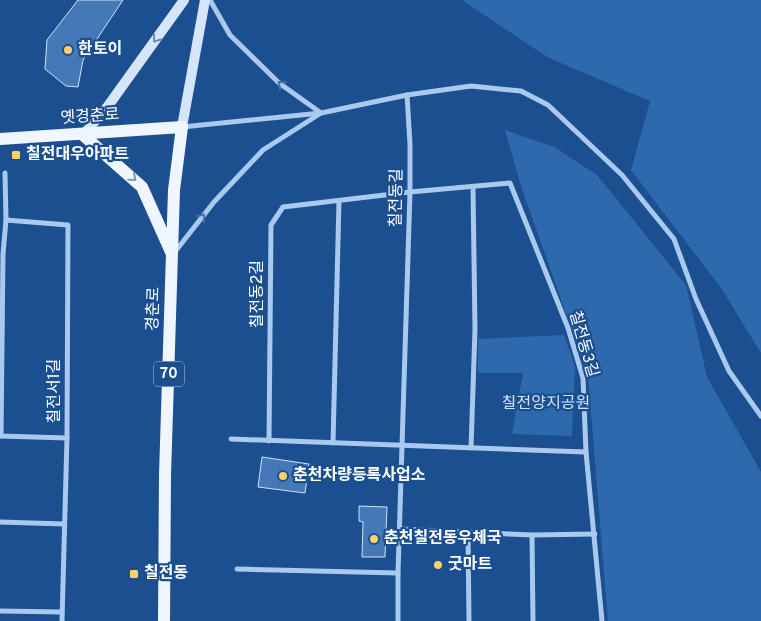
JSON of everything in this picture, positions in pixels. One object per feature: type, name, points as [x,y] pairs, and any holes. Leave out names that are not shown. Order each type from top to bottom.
[{"type":"main road","name":"옛경춘로","points":[[0,139],[182,127]]},
{"type":"main road","name":"경춘로","points":[[164,621],[165,475],[174,190],[182,127]]},
{"type":"main road","points":[[83,134],[142,186],[172,255]]},
{"type":"street","points":[[83,134],[108,106],[184,0]]},
{"type":"street","name":"경춘로","points":[[182,127],[205,0]]},
{"type":"street","points":[[210,0],[230,35],[279,83],[320,112]]},
{"type":"street","points":[[182,127],[320,112],[407,95],[471,86],[521,91],[548,105],[622,175],[674,239],[696,299],[730,371],[761,416]]},
{"type":"street","name":"칠전동길","points":[[398,621],[410,192],[407,95]]},
{"type":"street","points":[[172,255],[214,202],[263,150],[320,112]]},
{"type":"street","points":[[5,173],[6,220],[2,254],[0,436],[67,438]]},
{"type":"street","name":"칠전동3길","points":[[410,192],[473,188],[510,183],[568,328],[583,378],[586,452],[602,621]]},
{"type":"street","points":[[470,448],[474,329],[473,188]]},
{"type":"street","name":"칠전동2길","points":[[269,441],[271,225],[283,208],[410,192]]},
{"type":"street","points":[[333,443],[339,200]]},
{"type":"street","name":"칠전서1길","points":[[6,220],[68,225],[67,438],[62,621]]},
{"type":"street","points":[[231,439],[586,452]]},
{"type":"street","points":[[0,522],[64,524]]},
{"type":"street","points":[[400,530],[532,535],[595,534]]},
{"type":"street","points":[[468,533],[469,621]]},
{"type":"street","points":[[532,535],[533,621]]},
{"type":"street","points":[[237,569],[398,573]]},
{"type":"street","points":[[0,611],[62,612]]},
{"type":"green space","points":[[462,0],[761,0],[761,353],[721,288],[631,170],[650,101],[547,57]]},
{"type":"green space","points":[[505,130],[554,147],[597,175],[686,285],[707,377],[761,472],[761,621],[608,621],[588,376],[521,186]]},
{"type":"green space","name":"칠전양지공원","points":[[564,335],[575,366],[572,436],[512,434],[523,373],[478,373],[478,339]]},
{"type":"building","name":"한토이","points":[[78,0],[123,0],[83,60],[78,87],[66,86],[45,69],[47,40]]},
{"type":"building","name":"춘천차량등록사업소","points":[[262,457],[309,464],[305,493],[258,487]]},
{"type":"building","name":"춘천칠전동우체국","points":[[359,506],[387,507],[385,557],[362,557],[363,522],[359,521]]},
{"type":"place","name":"한토이","points":[[68,50]]},
{"type":"place","name":"칠전대우아파트","points":[[16,155]]},
{"type":"place","name":"춘천차량등록사업소","points":[[283,476]]},
{"type":"place","name":"춘천칠전동우체국","points":[[374,539]]},
{"type":"place","name":"굿마트","points":[[438,565]]},
{"type":"place","name":"칠전동","points":[[134,574]]}]
